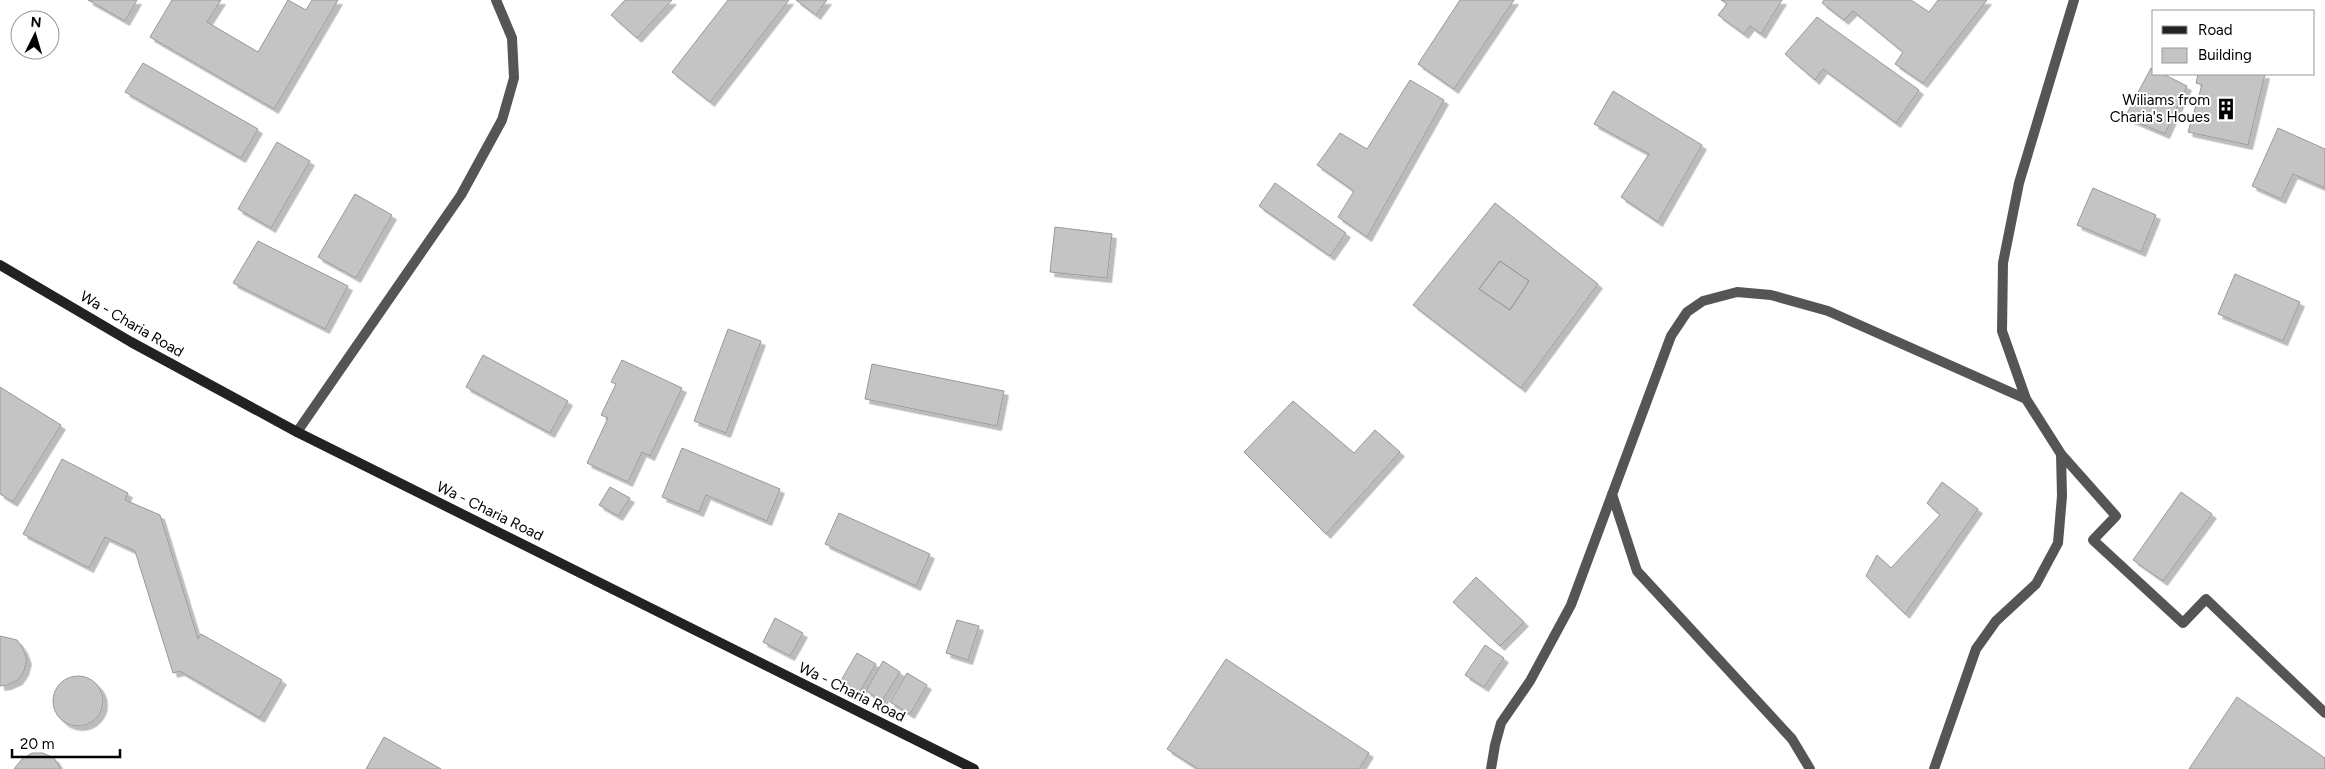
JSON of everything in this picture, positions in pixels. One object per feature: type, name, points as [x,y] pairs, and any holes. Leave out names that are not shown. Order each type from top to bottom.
[{"type":"street","points":[[297,432],[461,195],[502,120],[514,78],[512,38],[496,0]]},
{"type":"street","points":[[2074,0],[2019,183],[2003,263],[2002,331],[2026,399],[2061,454],[2116,516],[2093,540],[2183,623],[2206,599],[2325,714]]},
{"type":"street","name":"Wa - Charia Road","points":[[0,265],[131,342],[297,432],[974,769]]},
{"type":"street","points":[[1491,769],[1501,723],[1530,681],[1571,605],[1671,336],[1687,312],[1703,301],[1737,292],[1771,295],[1828,311],[2026,399]]},
{"type":"street","points":[[1934,769],[1976,649],[1996,621],[2036,584],[2058,543],[2062,496],[2061,454]]},
{"type":"street","points":[[1612,494],[1636,571],[1792,739],[1810,769]]},
{"type":"building","points":[[88,0],[137,0],[125,21]]},
{"type":"building","points":[[172,0],[221,0],[207,22],[258,52],[288,0],[306,10],[312,0],[338,0],[274,109],[150,37]]},
{"type":"building","points":[[625,0],[672,0],[637,38],[611,15]]},
{"type":"building","points":[[728,0],[789,0],[710,102],[672,72]]},
{"type":"building","points":[[796,0],[827,0],[816,15]]},
{"type":"building","points":[[1460,0],[1514,0],[1454,89],[1418,64]]},
{"type":"building","points":[[1721,0],[1782,0],[1761,34],[1750,26],[1744,34],[1718,15],[1727,4]]},
{"type":"building","points":[[1824,0],[1911,0],[1929,12],[1938,0],[1987,0],[1923,83],[1895,64],[1903,52],[1853,11],[1844,20],[1822,3]]},
{"type":"building","points":[[1817,17],[1919,90],[1896,123],[1823,69],[1815,80],[1785,54]]},
{"type":"building","points":[[143,63],[258,129],[241,158],[125,92]]},
{"type":"building","points":[[2151,68],[2152,75],[2165,75],[2187,86],[2165,134],[2125,117]]},
{"type":"building","name":"Wiliams from Charia's Houes","points":[[2198,75],[2265,75],[2248,145],[2188,132],[2202,85],[2196,83]]},
{"type":"building","points":[[1410,80],[1444,100],[1367,237],[1338,217],[1354,191],[1317,165],[1340,133],[1367,149]]},
{"type":"building","points":[[1613,91],[1702,145],[1658,222],[1621,197],[1649,154],[1594,124]]},
{"type":"building","points":[[2278,128],[2325,149],[2325,188],[2293,174],[2281,199],[2252,186]]},
{"type":"building","points":[[277,142],[310,161],[271,228],[238,209]]},
{"type":"building","points":[[1275,183],[1346,233],[1330,256],[1259,206]]},
{"type":"building","points":[[2093,188],[2156,215],[2141,252],[2077,225]]},
{"type":"building","points":[[355,194],[392,215],[356,278],[318,257]]},
{"type":"building","points":[[1495,203],[1598,284],[1521,388],[1413,305]],"holes":[[[1500,261],[1529,281],[1510,310],[1479,289]]]},
{"type":"building","points":[[1055,227],[1112,234],[1107,278],[1050,272]]},
{"type":"building","points":[[258,241],[348,286],[325,329],[233,283]]},
{"type":"building","points":[[1500,261],[1529,281],[1510,310],[1479,289]]},
{"type":"building","points":[[2235,274],[2300,302],[2283,341],[2218,314]]},
{"type":"building","points":[[728,329],[761,341],[726,433],[694,421]]},
{"type":"building","points":[[483,355],[568,401],[550,433],[466,387]]},
{"type":"building","points":[[622,360],[682,388],[650,456],[642,452],[628,482],[587,463],[608,418],[601,415],[616,384],[611,382]]},
{"type":"building","points":[[872,364],[1004,391],[997,426],[865,399]]},
{"type":"building","points":[[0,387],[61,425],[13,502],[0,494]]},
{"type":"building","points":[[1293,401],[1354,453],[1375,430],[1400,452],[1326,534],[1244,452]]},
{"type":"building","points":[[682,448],[780,489],[767,521],[706,495],[699,512],[662,497]]},
{"type":"building","points":[[62,459],[128,493],[125,500],[160,515],[198,639],[201,634],[282,680],[260,718],[180,671],[173,673],[135,551],[105,537],[89,568],[23,534]]},
{"type":"building","points":[[1942,482],[1978,509],[1905,614],[1866,576],[1877,555],[1891,568],[1940,515],[1927,503]]},
{"type":"building","points":[[610,487],[630,498],[618,516],[599,505]]},
{"type":"building","points":[[2181,492],[2212,514],[2163,581],[2133,560]]},
{"type":"building","points":[[839,513],[930,554],[916,586],[825,544]]},
{"type":"building","points":[[1476,577],[1524,622],[1500,646],[1453,602]]},
{"type":"building","points":[[775,618],[803,633],[790,656],[763,642]]},
{"type":"building","points":[[957,620],[979,626],[968,660],[946,653]]},
{"type":"building","points":[[0,636],[17,640],[27,660],[24,671],[18,680],[0,686]]},
{"type":"building","points":[[1485,645],[1504,658],[1484,687],[1465,675]]},
{"type":"building","points":[[857,653],[876,664],[858,695],[839,684]]},
{"type":"building","points":[[1226,659],[1369,753],[1359,769],[1198,769],[1167,749]]},
{"type":"building","points":[[883,661],[900,672],[882,701],[866,691]]},
{"type":"building","points":[[907,673],[927,685],[910,714],[890,702]]},
{"type":"building","points":[[73,676],[83,676],[96,683],[103,696],[103,706],[96,719],[83,726],[73,726],[64,722],[57,715],[53,706],[53,696],[57,687],[64,680]]},
{"type":"building","points":[[2237,697],[2325,758],[2325,769],[2189,769]]},
{"type":"building","points":[[384,737],[441,769],[366,769]]},
{"type":"building","points":[[32,753],[43,753],[54,758],[61,769],[14,769],[22,759]]},
{"type":"place","name":"Wiliams from Charia's Houes","points":[[2226,109]]}]
